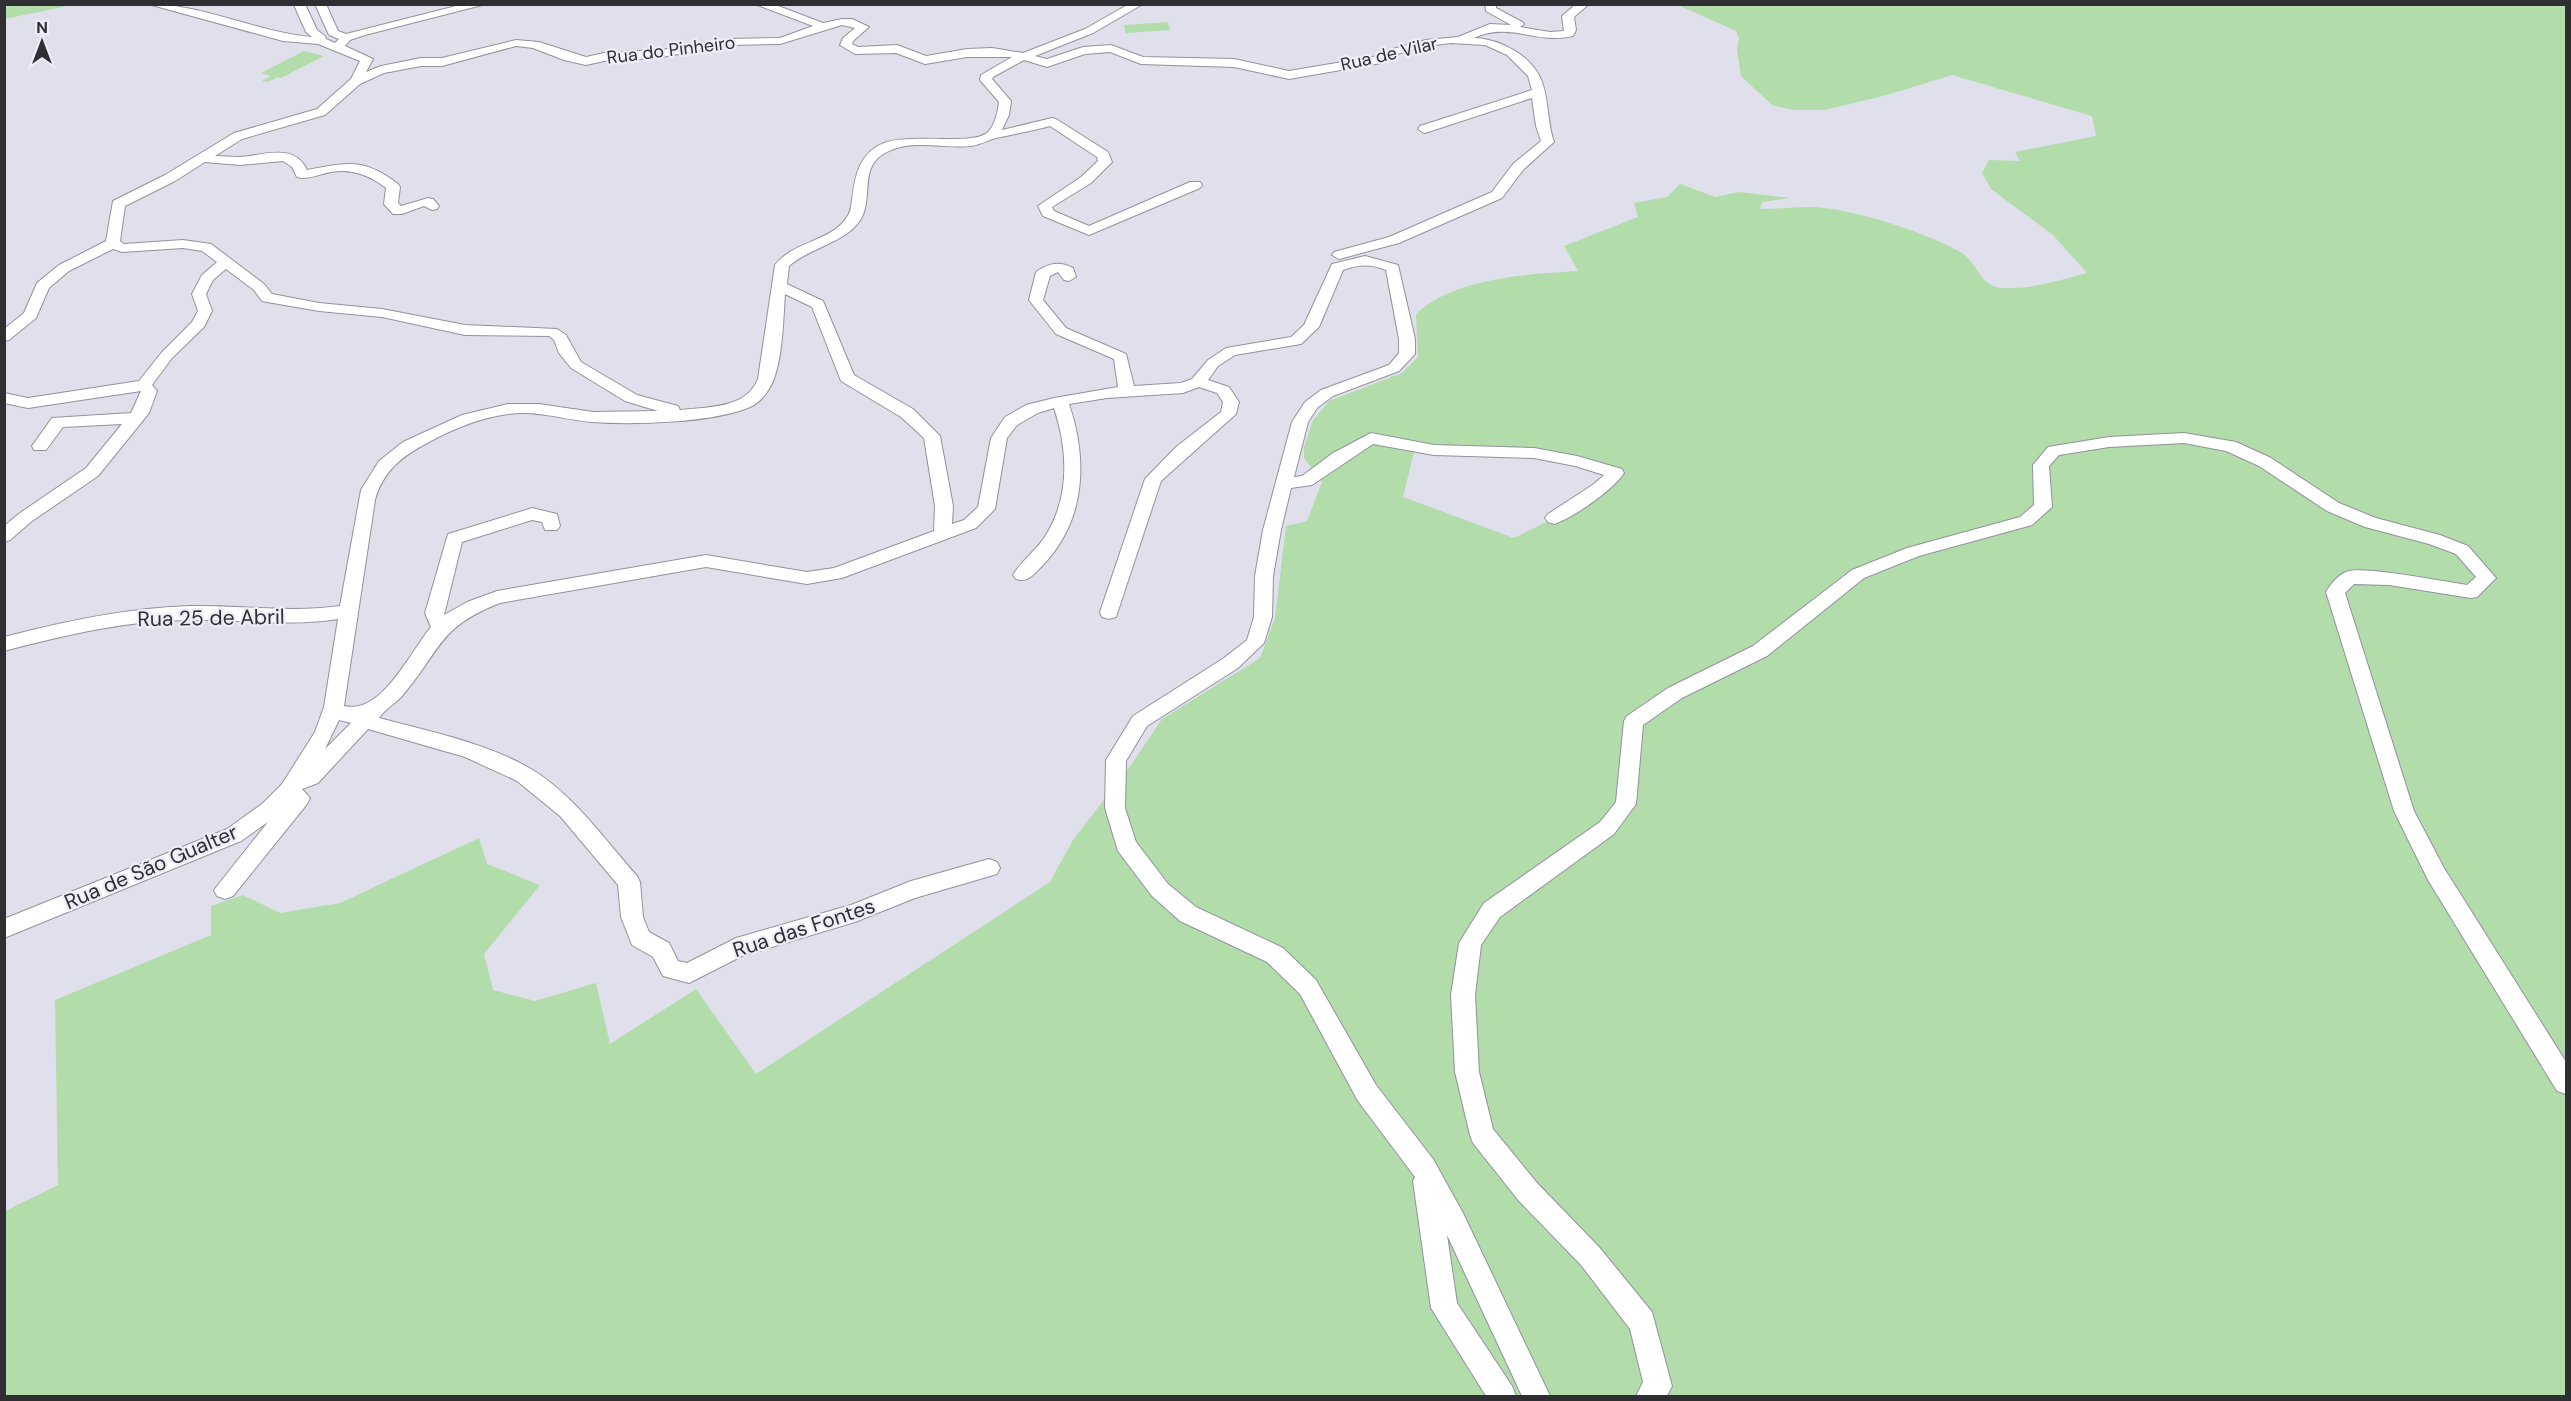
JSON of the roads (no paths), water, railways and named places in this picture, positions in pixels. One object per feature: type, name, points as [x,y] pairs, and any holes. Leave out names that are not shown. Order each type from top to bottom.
[{"type":"street","points":[[153,4],[283,38],[342,43],[361,32],[459,7],[481,4]]},
{"type":"street","points":[[760,4],[815,22],[820,26]]},
{"type":"street","points":[[994,134],[1005,109],[1005,101],[986,80],[987,75],[1032,53],[1104,25],[1138,4]]},
{"type":"street","points":[[1491,4],[1490,9],[1495,14],[1544,35]]},
{"type":"street","points":[[1451,40],[1496,27],[1560,37],[1569,34],[1568,16],[1584,4]]},
{"type":"street","points":[[300,5],[312,32],[321,38],[320,41]]},
{"type":"street","points":[[306,17],[322,9],[333,33],[342,43],[381,70]]},
{"type":"street","name":"Rua de Vilar","points":[[820,26],[842,22],[856,23],[863,27],[847,40],[846,45],[855,50],[897,48],[925,60],[992,52],[1032,53],[1039,62],[1047,63],[1083,51],[1111,48],[1141,60],[1234,63],[1289,75],[1381,59],[1406,48],[1451,40],[1486,42],[1511,53],[1533,75],[1542,126],[1548,142],[1518,167],[1497,195],[1394,240],[1361,247],[1332,258],[1319,276],[1325,292]]},
{"type":"street","name":"Rua do Pinheiro","points":[[356,81],[381,70],[421,62],[441,62],[525,42],[550,47],[565,56],[590,61],[602,57],[662,55],[731,41],[781,41],[797,38],[820,26]]},
{"type":"street","points":[[113,243],[118,204],[202,159],[238,135],[321,112],[356,81],[366,61]]},
{"type":"street","points":[[1424,129],[1528,94],[1538,94]]},
{"type":"street","points":[[357,719],[348,611],[369,489],[387,460],[404,448],[427,436],[478,416],[519,408],[538,408],[591,417],[618,418],[680,414],[728,408],[747,403],[765,384],[782,265],[792,254],[846,228],[857,213],[861,174],[866,160],[880,150],[897,143],[914,140],[964,142],[1052,122],[1103,156],[1105,162],[1086,180],[1045,206],[1048,213],[1089,231],[1195,185]]},
{"type":"street","points":[[202,159],[228,161],[283,157],[293,159],[299,164],[302,174],[347,166],[360,169],[393,187],[391,204],[398,211],[408,210],[422,202],[428,202],[432,206]]},
{"type":"street","points":[[113,243],[122,248],[183,244],[206,247],[260,287],[267,298],[319,307],[382,313],[465,330],[552,332],[561,338],[567,353],[576,365],[631,398],[667,407],[680,414]]},
{"type":"street","points":[[4,337],[31,315],[42,286],[64,268],[113,243]]},
{"type":"street","points":[[1109,612],[1153,479],[1182,451],[1228,414],[1231,402],[1223,390],[1198,382],[1213,363],[1231,351],[1296,341],[1311,327],[1336,267],[1352,261],[1374,260],[1393,268],[1407,339],[1407,354],[1394,368],[1327,393],[1311,405],[1300,422],[1272,530],[1264,576],[1263,617],[1255,643],[1231,663],[1140,721],[1116,760],[1115,808],[1126,845],[1160,890],[1188,914],[1275,955],[1308,987],[1367,1094],[1424,1168],[1459,1232],[1536,1396]]},
{"type":"street","points":[[4,413],[28,403],[144,385],[167,355],[199,324],[205,311],[199,294],[207,278],[226,261]]},
{"type":"street","points":[[1069,277],[1068,271],[1061,267],[1052,267],[1041,275],[1036,300],[1061,331],[1121,357],[1127,392]]},
{"type":"street","points":[[778,285],[818,304],[847,378],[907,413],[932,436],[944,506],[943,534]]},
{"type":"street","name":"Rua de São Gualter","points":[[4,929],[234,835],[269,810],[289,790],[311,777],[357,719],[395,693],[410,667],[441,628],[467,608],[497,597],[706,561],[807,578],[836,574],[970,525],[986,509],[999,438],[1011,422],[1032,409],[1060,401],[1127,392],[1183,388],[1198,382]]},
{"type":"street","points":[[4,536],[26,517],[92,472],[143,409],[150,391],[144,385]]},
{"type":"street","points":[[4,398],[28,403]]},
{"type":"street","points":[[1022,575],[1052,543],[1068,507],[1073,475],[1073,451],[1070,429],[1060,401]]},
{"type":"street","points":[[40,446],[58,422],[136,418]]},
{"type":"street","points":[[1284,483],[1306,481],[1339,457],[1371,438],[1434,450],[1482,449],[1534,453],[1576,461],[1616,473],[1600,488],[1554,518]]},
{"type":"street","points":[[1650,1396],[1658,1386],[1642,1322],[1590,1256],[1528,1192],[1482,1135],[1467,1072],[1463,995],[1470,943],[1492,910],[1607,828],[1626,804],[1628,764],[1634,721],[1675,693],[1760,651],[1858,574],[1913,552],[2026,521],[2043,507],[2041,465],[2054,451],[2109,442],[2184,438],[2230,446],[2265,462],[2333,507],[2371,523],[2434,539],[2462,550],[2487,578],[2471,592],[2389,579],[2350,577],[2335,592],[2404,811],[2436,874],[2566,1083]]},
{"type":"street","points":[[441,628],[434,613],[453,538],[531,514],[551,518],[551,526]]},
{"type":"street","name":"Rua 25 de Abril","points":[[4,644],[74,626],[137,618],[189,614],[310,617],[348,611]]},
{"type":"street","name":"Rua das Fontes","points":[[357,719],[471,751],[524,775],[567,810],[629,882],[632,916],[640,938],[661,950],[671,969],[689,973],[736,948],[855,913],[910,890],[989,868]]},
{"type":"street","points":[[225,890],[300,798],[289,790]]},
{"type":"street","points":[[1424,1168],[1444,1308],[1502,1396]]}]
